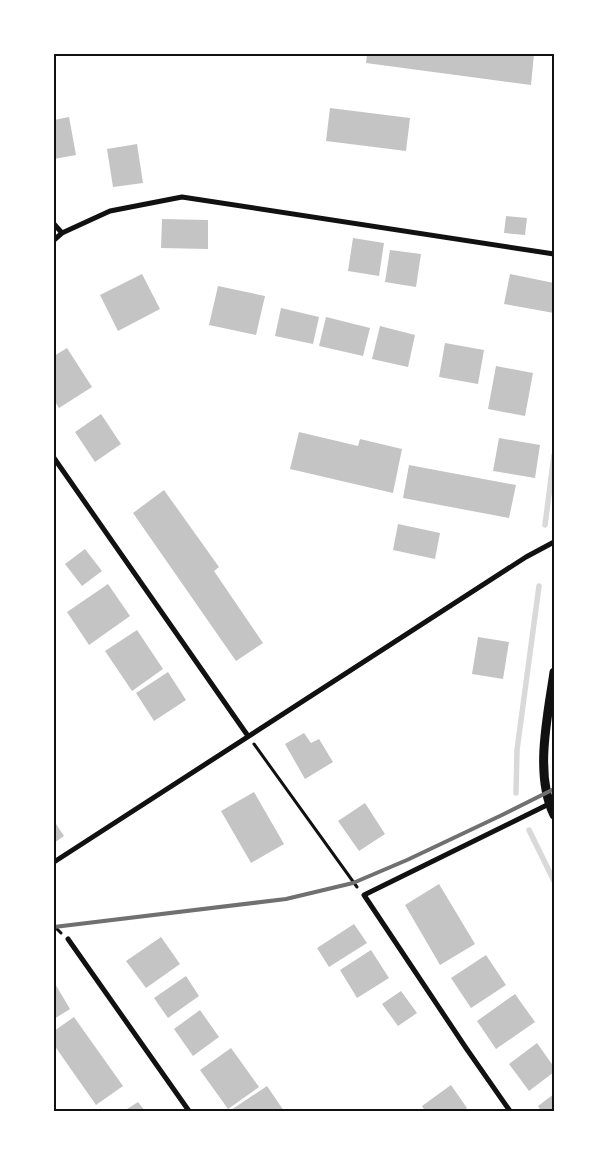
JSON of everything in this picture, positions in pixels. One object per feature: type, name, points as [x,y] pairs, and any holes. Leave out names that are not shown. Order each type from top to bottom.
[{"type":"street","points":[[54,240],[62,233],[110,211],[182,197],[554,254]]},
{"type":"street","points":[[54,224],[62,233]]},
{"type":"street","points":[[54,458],[248,736]]},
{"type":"street","points":[[54,862],[526,557],[554,542]]},
{"type":"street","points":[[554,672],[544,762],[546,793],[554,815]]},
{"type":"street","points":[[510,1111],[364,895],[549,804]]},
{"type":"street","points":[[68,939],[189,1111]]},
{"type":"path","points":[[248,736],[353,883],[364,895]]},
{"type":"building","points":[[367,54],[534,54],[531,85],[366,63]]},
{"type":"building","points":[[330,108],[410,118],[406,151],[326,141]]},
{"type":"building","points":[[69,117],[76,155],[54,159],[54,120]]},
{"type":"building","points":[[137,144],[143,183],[113,187],[107,149]]},
{"type":"building","points":[[506,216],[527,218],[525,235],[504,233]]},
{"type":"building","points":[[162,219],[208,220],[208,249],[161,248]]},
{"type":"building","points":[[353,238],[384,243],[379,276],[348,271]]},
{"type":"building","points":[[390,250],[421,254],[416,287],[385,282]]},
{"type":"building","points":[[142,274],[160,309],[118,331],[100,295]]},
{"type":"building","points":[[510,274],[554,283],[554,313],[504,304]]},
{"type":"building","points":[[218,286],[265,296],[256,335],[209,325]]},
{"type":"building","points":[[281,308],[319,317],[313,344],[275,336]]},
{"type":"building","points":[[326,317],[370,328],[363,356],[319,346]]},
{"type":"building","points":[[380,326],[415,335],[408,367],[372,359]]},
{"type":"building","points":[[445,343],[484,350],[478,384],[439,377]]},
{"type":"building","points":[[67,348],[92,387],[59,408],[54,400],[54,356]]},
{"type":"building","points":[[496,366],[533,373],[525,416],[488,409]]},
{"type":"building","points":[[101,414],[121,444],[95,462],[75,432]]},
{"type":"building","points":[[299,432],[358,446],[360,439],[402,449],[393,493],[290,469]]},
{"type":"building","points":[[499,438],[540,445],[535,478],[493,471]]},
{"type":"building","points":[[409,465],[516,485],[509,518],[403,498]]},
{"type":"building","points":[[164,490],[219,567],[214,571],[263,643],[236,661],[133,513]]},
{"type":"building","points":[[398,524],[440,533],[435,559],[393,550]]},
{"type":"building","points":[[85,549],[102,571],[82,586],[65,564]]},
{"type":"building","points":[[108,584],[130,616],[89,645],[67,612]]},
{"type":"building","points":[[137,630],[163,669],[132,691],[105,651]]},
{"type":"building","points":[[478,637],[509,642],[503,679],[472,674]]},
{"type":"building","points":[[168,672],[186,700],[154,721],[136,693]]},
{"type":"building","points":[[304,733],[311,743],[319,739],[333,762],[305,779],[285,744]]},
{"type":"building","points":[[254,792],[284,844],[251,863],[221,811]]},
{"type":"building","points":[[365,803],[385,834],[359,851],[338,821]]},
{"type":"building","points":[[54,821],[64,836],[54,843]]},
{"type":"building","points":[[439,884],[475,944],[440,965],[405,905]]},
{"type":"building","points":[[354,924],[367,943],[329,967],[317,948]]},
{"type":"building","points":[[161,937],[180,964],[146,988],[126,961]]},
{"type":"building","points":[[371,950],[389,978],[357,998],[340,970]]},
{"type":"building","points":[[486,955],[506,985],[471,1008],[451,978]]},
{"type":"building","points":[[186,976],[199,996],[168,1018],[154,998]]},
{"type":"building","points":[[54,982],[70,1009],[54,1019]]},
{"type":"building","points":[[401,991],[417,1013],[398,1026],[382,1004]]},
{"type":"building","points":[[515,994],[535,1022],[496,1049],[477,1021]]},
{"type":"building","points":[[200,1010],[219,1037],[193,1056],[174,1029]]},
{"type":"building","points":[[74,1017],[123,1086],[96,1105],[54,1045],[54,1031]]},
{"type":"building","points":[[537,1043],[554,1067],[554,1072],[529,1091],[509,1064]]},
{"type":"building","points":[[231,1048],[259,1087],[228,1109],[200,1070]]},
{"type":"building","points":[[451,1085],[467,1108],[463,1111],[425,1111],[422,1106]]},
{"type":"building","points":[[267,1086],[284,1111],[231,1110]]},
{"type":"building","points":[[554,1094],[554,1111],[541,1111],[538,1106]]},
{"type":"building","points":[[138,1102],[145,1111],[124,1111]]},
{"type":"waterway","points":[[545,525],[554,455]]},
{"type":"waterway","points":[[516,793],[517,750],[539,586]]},
{"type":"waterway","points":[[529,830],[554,881]]},
{"type":"railway","points":[[54,927],[286,899],[353,883],[407,860],[554,789]]}]
